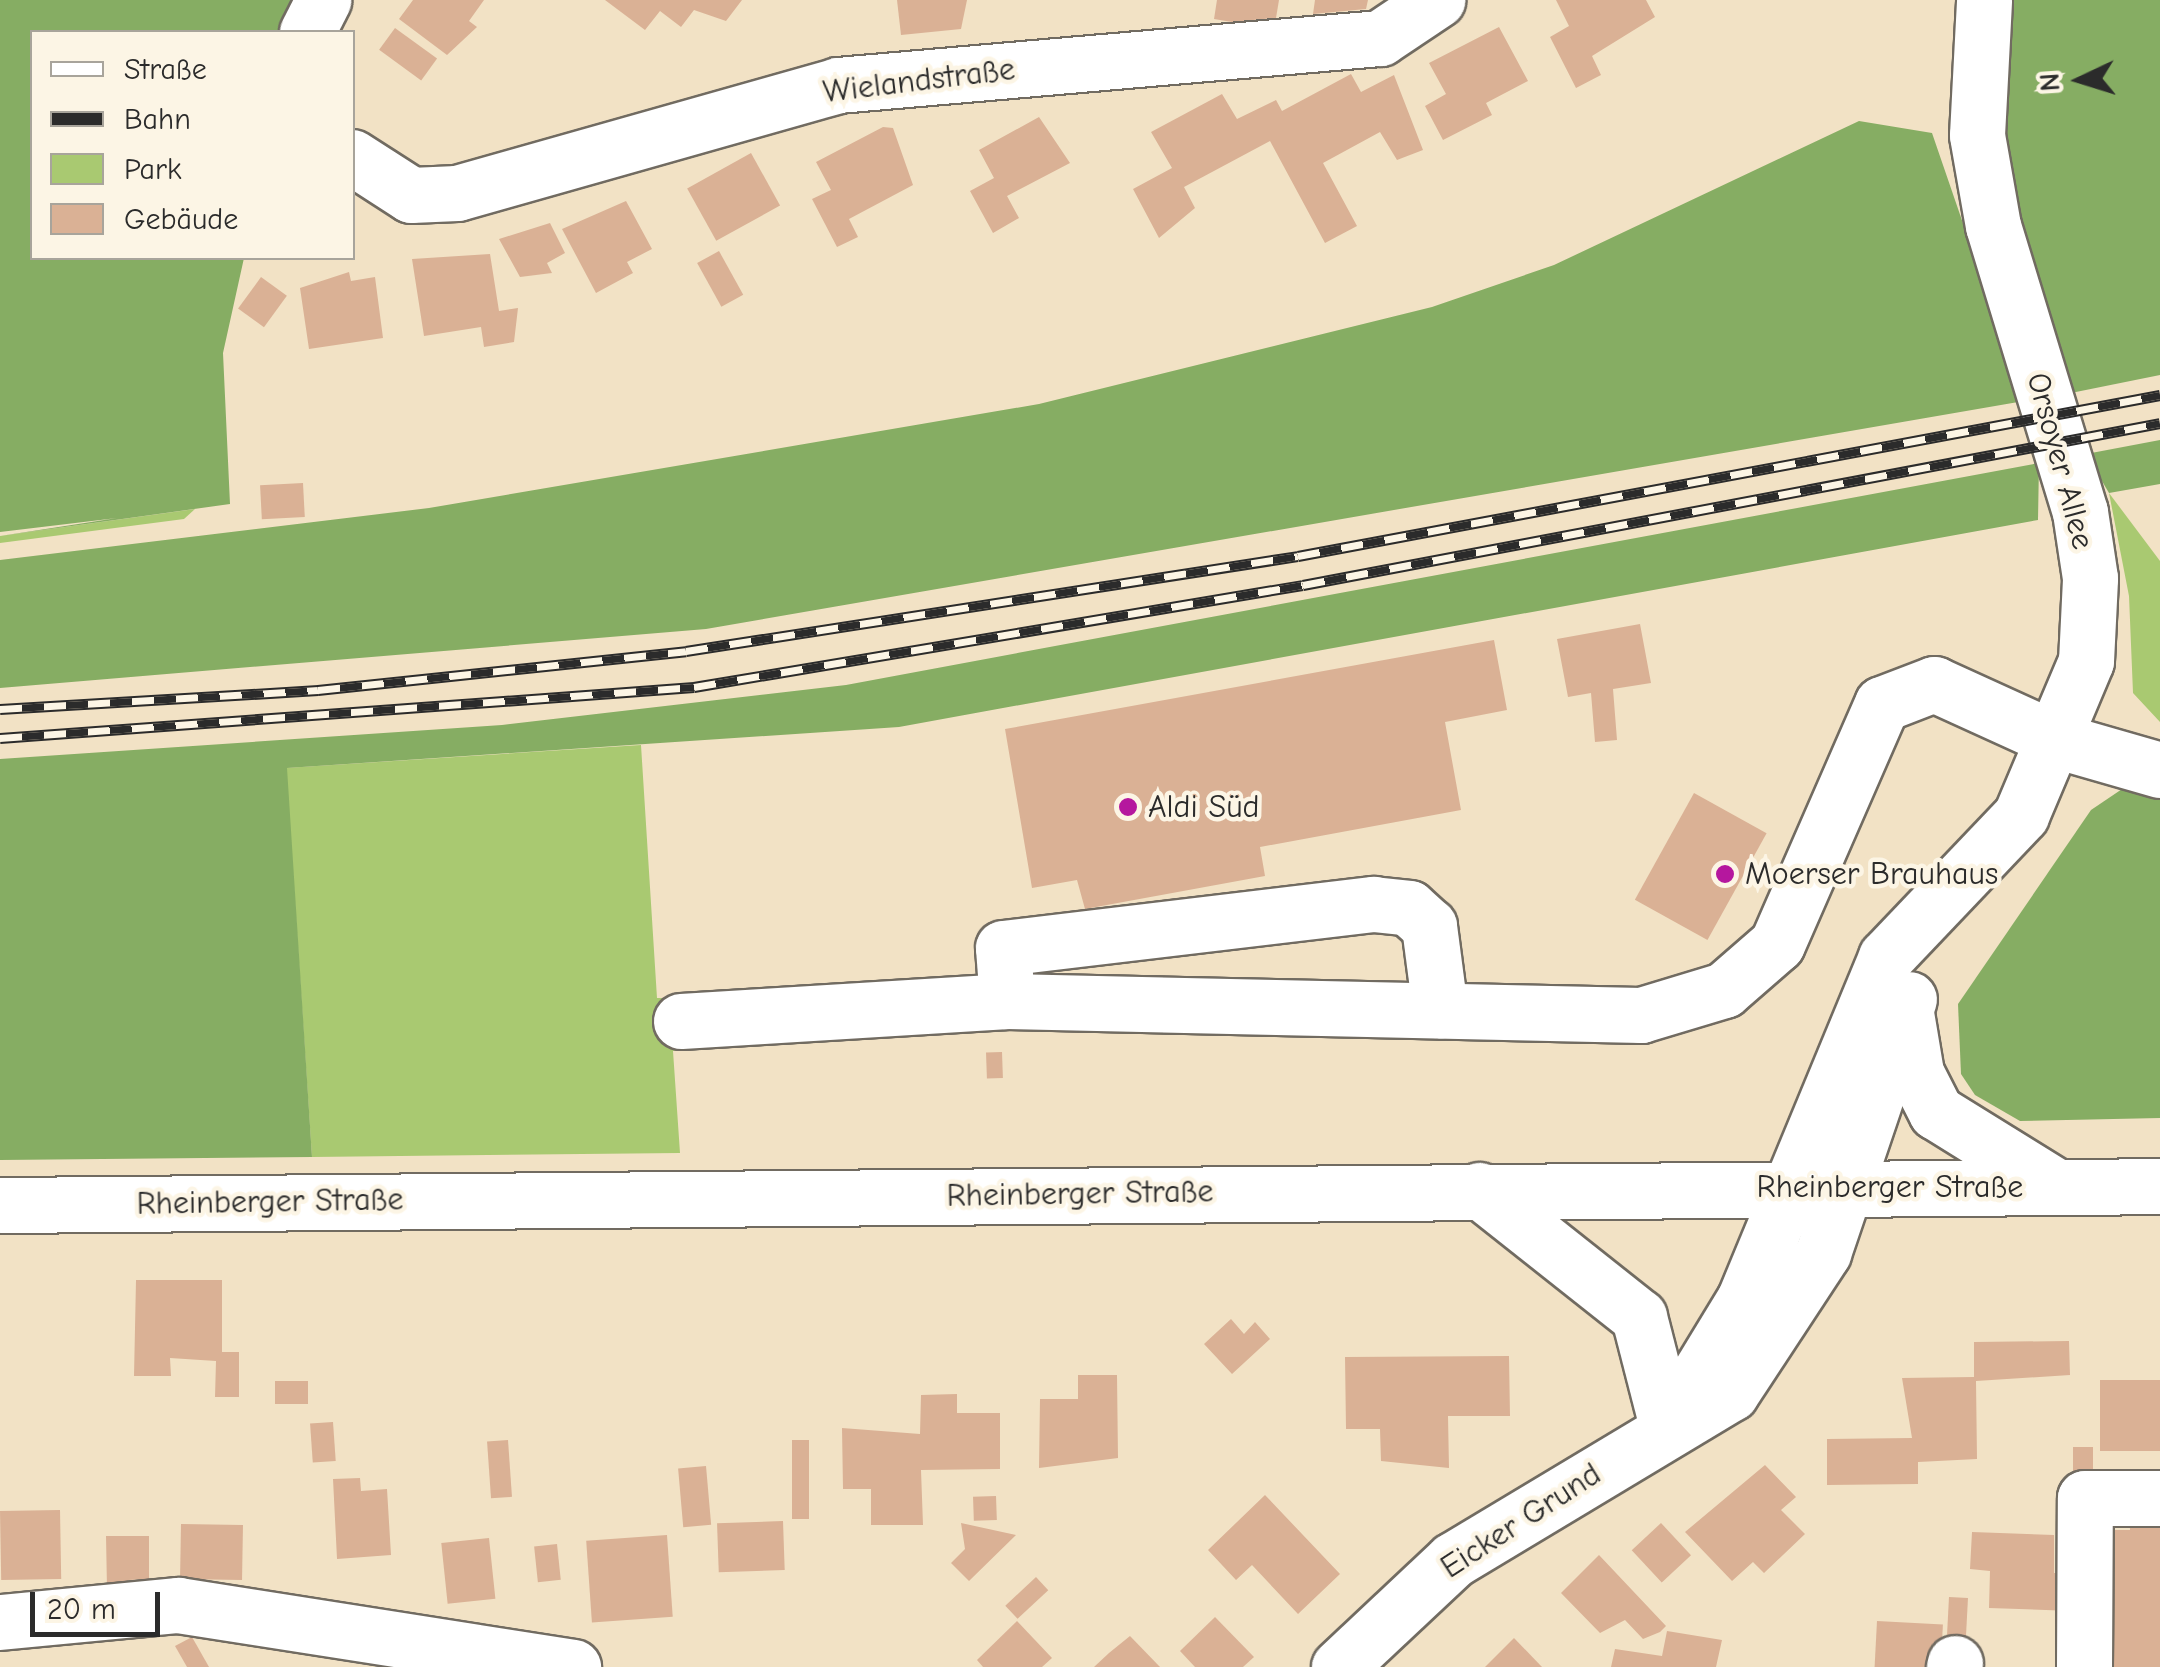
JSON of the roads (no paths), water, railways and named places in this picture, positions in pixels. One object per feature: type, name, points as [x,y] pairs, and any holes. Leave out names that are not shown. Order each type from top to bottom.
[{"type":"street","points":[[308,30],[323,0]]},
{"type":"street","name":"Wielandstraße","points":[[355,160],[411,195],[457,193],[838,86],[1380,38],[1437,0]]},
{"type":"street","name":"Orsoyer Allee","points":[[1785,1187],[1886,957],[1956,891],[2021,816],[2060,742],[2086,661],[2090,578],[2080,512],[1993,226],[1977,135],[1984,0]]},
{"type":"street","points":[[680,1021],[1007,1002],[1640,1015],[1724,990],[1776,944],[1882,704],[1934,684],[2060,742],[2160,770]]},
{"type":"street","name":"Orsoyer Allee","points":[[1846,1186],[1905,1007],[1956,891]]},
{"type":"street","points":[[1007,1002],[1003,948],[1373,904],[1409,908],[1429,926],[1440,1010]]},
{"type":"street","points":[[1905,1007],[1916,1073],[1936,1112],[2057,1186]]},
{"type":"street","name":"Eicker Grund","points":[[1338,1667],[1452,1560],[1667,1426],[1731,1393],[1797,1302],[1846,1186]]},
{"type":"street","name":"Rheinberger Straße","points":[[0,1205],[2160,1186]]},
{"type":"street","name":"Eicker Grund","points":[[1667,1426],[1744,1300],[1785,1187]]},
{"type":"street","points":[[1480,1190],[1639,1318],[1667,1426]]},
{"type":"street","points":[[2084,1667],[2085,1498],[2160,1498]]},
{"type":"street","points":[[0,1622],[178,1606],[573,1667]]},
{"type":"railway","points":[[0,709],[318,690],[686,651],[1298,556],[2160,395]]},
{"type":"railway","points":[[0,738],[694,687],[1303,585],[2160,423]]},
{"type":"place","name":"Aldi Süd","points":[[1128,807]]},
{"type":"place","name":"Moerser Brauhaus","points":[[1725,874]]}]
